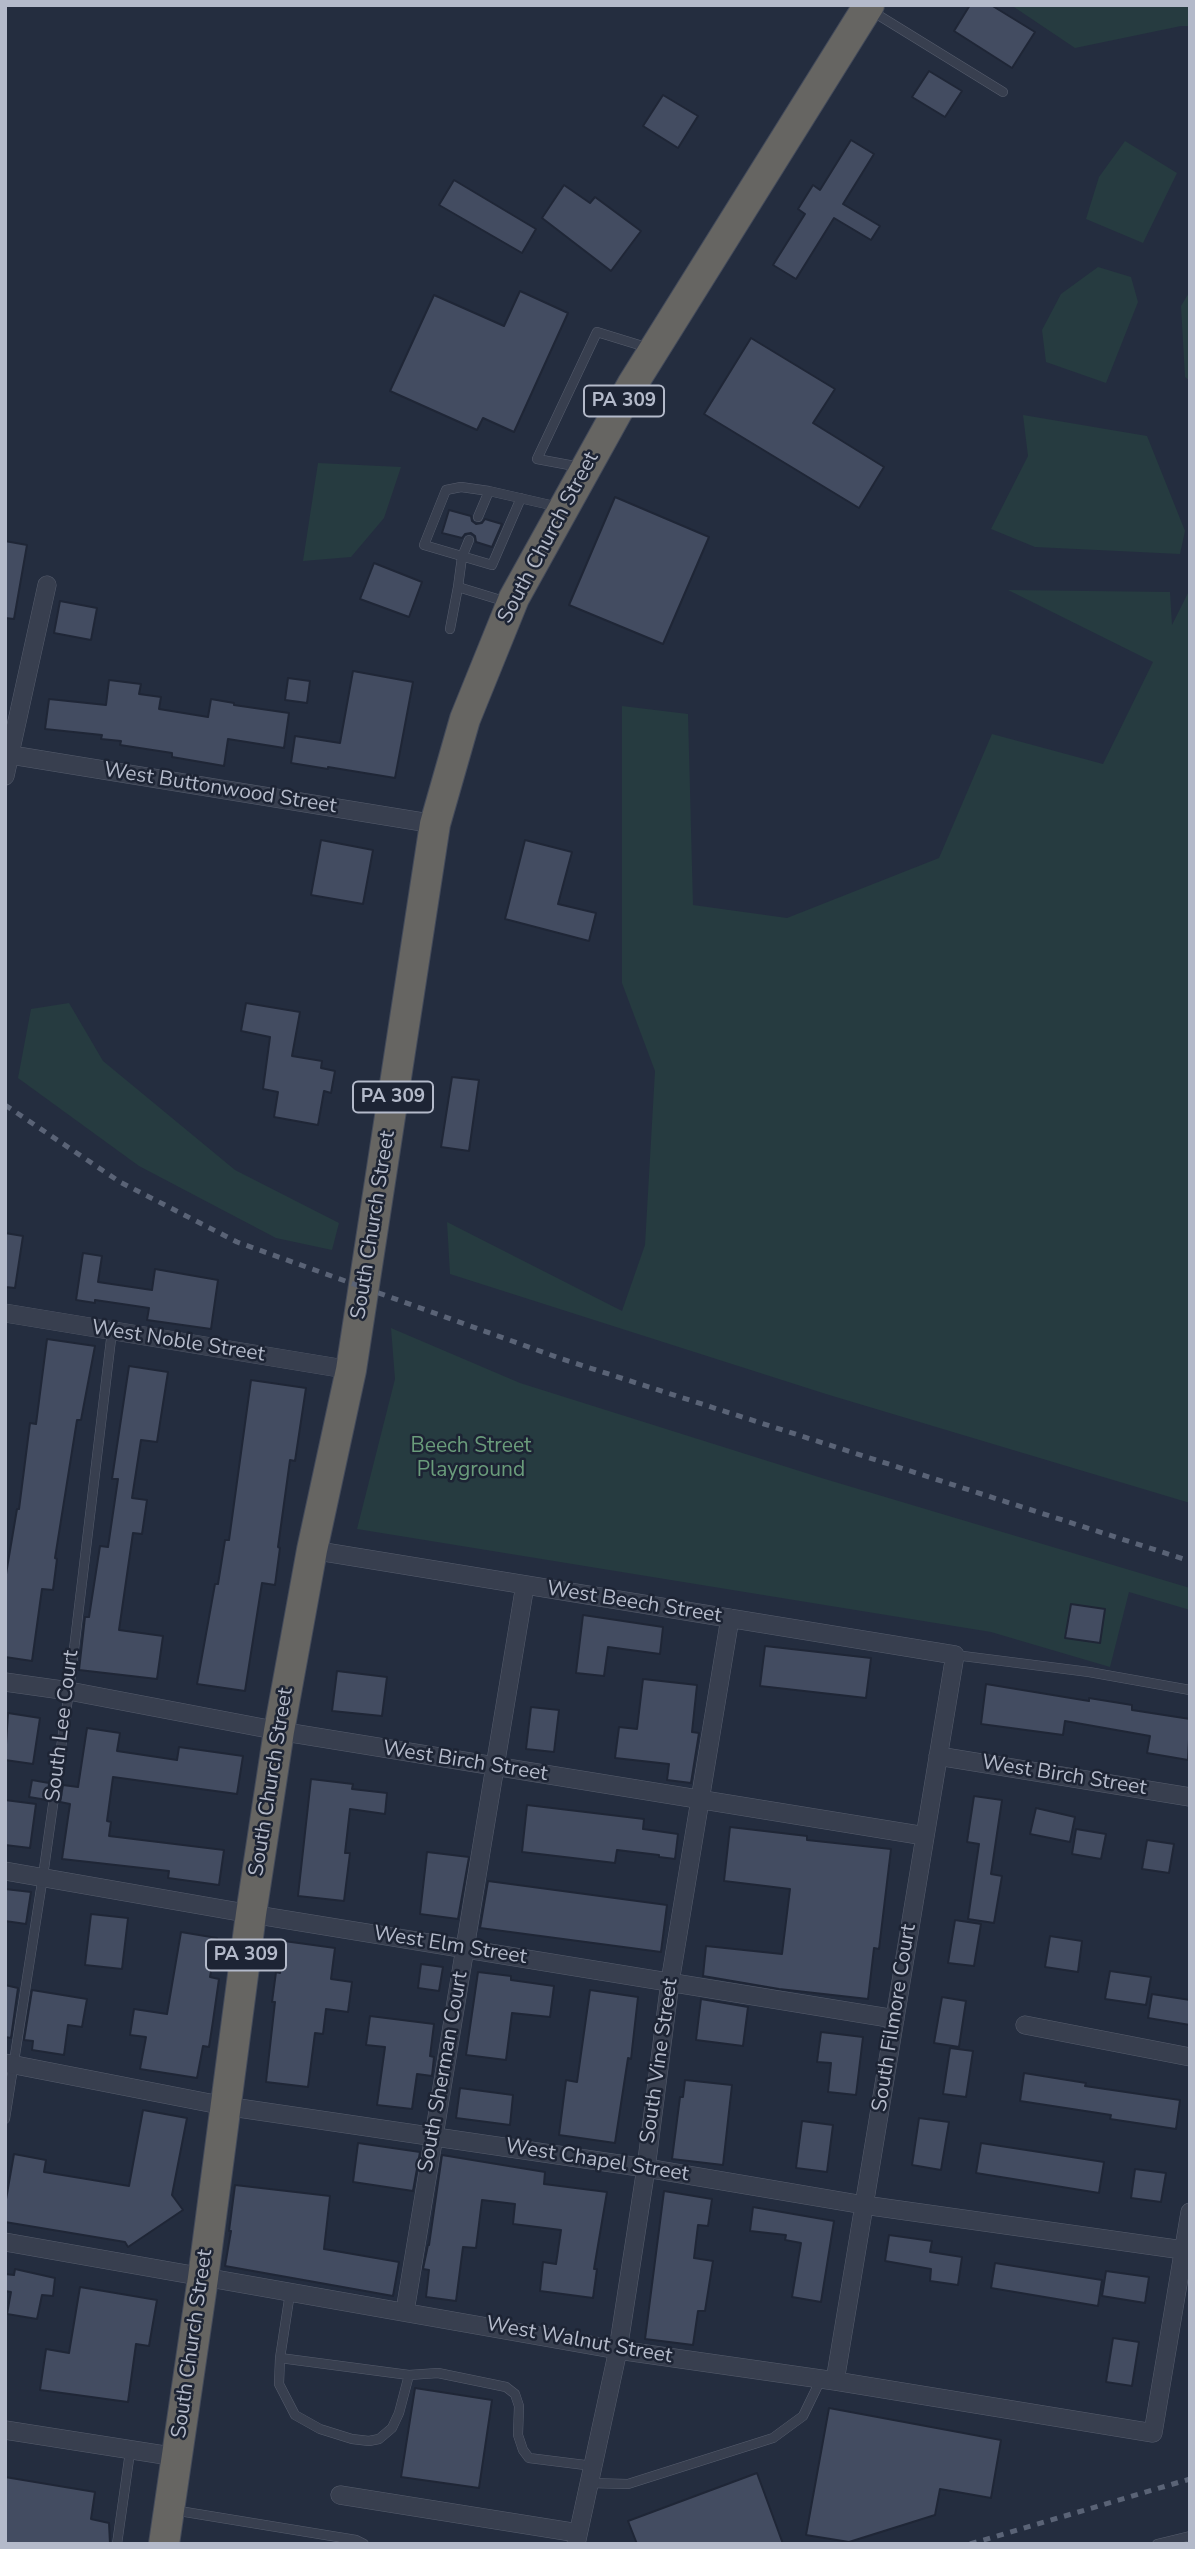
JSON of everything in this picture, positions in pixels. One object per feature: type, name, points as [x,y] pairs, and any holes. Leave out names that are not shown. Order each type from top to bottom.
[{"type":"highway","name":"South Church Street","points":[[164,2544],[279,1731],[351,1370],[435,824],[465,719],[512,604],[654,349],[868,7]]},
{"type":"street","points":[[5,776],[7,754],[47,585]]},
{"type":"street","name":"West Buttonwood Street","points":[[7,754],[435,824]]},
{"type":"street","name":"West Noble Street","points":[[5,1313],[351,1370]]},
{"type":"street","name":"West Beech Street","points":[[313,1550],[955,1655]]},
{"type":"street","name":"South Sherman Court","points":[[405,2311],[525,1585]]},
{"type":"street","name":"South Vine Street","points":[[577,2539],[618,2350],[646,2168],[670,1982],[730,1618]]},
{"type":"street","name":"South Filmore Court","points":[[828,2380],[864,2205],[955,1655]]},
{"type":"street","name":"West Birch Street","points":[[5,1682],[69,1691],[279,1731],[925,1836]]},
{"type":"street","name":"West Birch Street","points":[[938,1756],[1190,1797]]},
{"type":"street","name":"West Elm Street","points":[[5,1871],[895,2019]]},
{"type":"street","points":[[1025,2025],[1190,2057]]},
{"type":"street","name":"West Chapel Street","points":[[10,2064],[225,2106],[646,2168],[864,2205],[1187,2251]]},
{"type":"street","points":[[1187,2251],[1190,2212]]},
{"type":"street","name":"West Walnut Street","points":[[5,2242],[618,2350],[828,2380],[1153,2433],[1187,2251]]},
{"type":"street","points":[[5,2430],[130,2452],[177,2457]]},
{"type":"street","points":[[340,2494],[577,2539]]},
{"type":"lane","points":[[868,7],[1003,92]]},
{"type":"lane","points":[[585,469],[537,459],[597,332],[654,349]]},
{"type":"lane","points":[[521,498],[492,565],[424,545],[446,489],[461,487],[489,491],[521,498],[564,508]]},
{"type":"lane","points":[[478,517],[489,491]]},
{"type":"lane","points":[[450,629],[463,557],[469,540]]},
{"type":"lane","points":[[458,587],[512,604]]},
{"type":"lane","name":"South Lee Court","points":[[5,2119],[10,2064],[43,1876],[69,1691],[112,1331]]},
{"type":"lane","points":[[955,1655],[1090,1672],[1190,1690]]},
{"type":"lane","points":[[290,2293],[279,2358],[279,2385],[295,2415],[320,2429],[352,2439],[379,2439],[392,2428],[409,2375]]},
{"type":"lane","points":[[279,2358],[409,2375],[438,2373],[506,2387],[515,2394],[519,2406],[518,2435],[529,2458],[628,2484],[773,2438],[803,2416],[828,2380]]},
{"type":"lane","points":[[117,2544],[130,2452]]},
{"type":"lane","points":[[169,2510],[356,2540],[364,2544]]},
{"type":"lane","points":[[1157,2544],[1190,2536]]},
{"type":"green space","points":[[1011,5],[1190,5],[1190,26],[1075,48]]},
{"type":"green space","points":[[1125,141],[1177,173],[1143,243],[1086,219],[1099,177]]},
{"type":"green space","points":[[1098,267],[1131,277],[1138,302],[1106,383],[1046,362],[1042,330],[1061,294]]},
{"type":"green space","points":[[1190,291],[1190,381],[1185,377],[1181,306]]},
{"type":"green space","points":[[1023,415],[1147,436],[1185,531],[1180,554],[1035,547],[991,529],[1028,456]]},
{"type":"green space","points":[[318,463],[401,467],[384,518],[351,557],[303,561]]},
{"type":"green space","points":[[1190,589],[1190,1503],[826,1394],[450,1274],[447,1222],[622,1311],[645,1245],[655,1071],[622,983],[622,706],[688,714],[693,905],[787,918],[939,858],[992,734],[1103,764],[1153,662],[1008,590],[1170,592],[1172,625]]},
{"type":"green space","points":[[69,1003],[103,1061],[235,1170],[339,1223],[332,1250],[276,1238],[139,1166],[18,1078],[31,1009]]},
{"type":"green space","name":"Beech Street Playground","points":[[391,1328],[520,1383],[825,1479],[1190,1588],[1190,1610],[1129,1592],[1110,1667],[991,1632],[357,1529],[395,1379]]},
{"type":"building","points":[[970,5],[991,5],[1035,32],[1012,68],[954,31]]},
{"type":"building","points":[[929,71],[962,91],[945,117],[912,97]]},
{"type":"building","points":[[663,95],[698,116],[678,148],[643,126]]},
{"type":"building","points":[[851,140],[874,154],[843,204],[880,226],[871,240],[834,218],[796,279],[773,265],[805,214],[798,209],[813,185],[820,190]]},
{"type":"building","points":[[454,180],[536,229],[522,253],[439,205]]},
{"type":"building","points":[[564,185],[590,203],[595,197],[641,231],[611,271],[542,218]]},
{"type":"building","points":[[520,291],[568,313],[514,432],[483,418],[477,430],[390,391],[434,295],[504,326]]},
{"type":"building","points":[[751,338],[835,389],[813,423],[884,467],[859,508],[704,414]]},
{"type":"building","points":[[615,497],[709,537],[663,644],[569,605]]},
{"type":"building","points":[[449,510],[471,516],[476,524],[485,519],[502,524],[492,547],[476,542],[471,533],[462,538],[442,533]]},
{"type":"building","points":[[5,541],[27,545],[14,619],[5,618]]},
{"type":"building","points":[[374,563],[422,582],[409,617],[360,599]]},
{"type":"building","points":[[60,601],[97,608],[91,640],[54,633]]},
{"type":"building","points":[[353,671],[413,682],[395,778],[291,763],[295,736],[340,743]]},
{"type":"building","points":[[288,678],[310,681],[307,703],[285,700]]},
{"type":"building","points":[[109,680],[141,684],[139,694],[161,697],[159,709],[208,717],[211,699],[289,713],[284,748],[228,739],[224,766],[172,757],[172,753],[120,745],[121,741],[101,739],[102,735],[45,729],[49,699],[106,705]]},
{"type":"building","points":[[321,840],[373,850],[363,904],[311,895]]},
{"type":"building","points":[[525,840],[572,852],[558,904],[596,913],[589,941],[505,919]]},
{"type":"building","points":[[246,1003],[300,1012],[292,1056],[322,1061],[321,1068],[335,1071],[331,1093],[324,1091],[318,1125],[274,1117],[278,1092],[263,1089],[270,1037],[241,1031]]},
{"type":"building","points":[[452,1077],[479,1080],[469,1151],[441,1147]]},
{"type":"building","points":[[5,1233],[23,1236],[15,1288],[5,1287]]},
{"type":"building","points":[[83,1253],[102,1256],[98,1282],[152,1290],[155,1269],[218,1280],[211,1329],[147,1320],[149,1308],[76,1300]]},
{"type":"building","points":[[47,1339],[95,1346],[81,1420],[77,1420],[55,1558],[53,1590],[42,1589],[32,1661],[5,1657],[5,1580],[19,1509],[30,1423],[36,1424]]},
{"type":"building","points":[[129,1366],[168,1372],[157,1442],[141,1440],[132,1498],[147,1500],[142,1534],[133,1533],[119,1630],[163,1636],[157,1679],[79,1670],[85,1617],[89,1617],[100,1546],[108,1547],[118,1479],[112,1479]]},
{"type":"building","points":[[251,1380],[306,1388],[295,1461],[290,1460],[275,1585],[262,1583],[245,1691],[197,1684],[215,1584],[218,1584],[225,1540],[229,1540]]},
{"type":"building","points":[[1071,1604],[1105,1609],[1100,1643],[1065,1638]]},
{"type":"building","points":[[583,1615],[663,1627],[660,1654],[608,1647],[604,1676],[576,1673]]},
{"type":"building","points":[[765,1646],[871,1658],[866,1698],[760,1686]]},
{"type":"building","points":[[337,1671],[387,1677],[382,1716],[332,1711]]},
{"type":"building","points":[[643,1679],[697,1685],[692,1732],[699,1733],[691,1783],[667,1780],[669,1764],[615,1758],[619,1727],[637,1729]]},
{"type":"building","points":[[986,1684],[1089,1701],[1089,1698],[1132,1705],[1132,1710],[1190,1719],[1188,1760],[1147,1753],[1150,1736],[1065,1721],[1063,1735],[981,1724]]},
{"type":"building","points":[[531,1707],[559,1710],[554,1752],[526,1749]]},
{"type":"building","points":[[8,1713],[40,1718],[33,1764],[5,1760]]},
{"type":"building","points":[[87,1728],[120,1733],[117,1751],[177,1760],[179,1747],[243,1756],[237,1794],[113,1777],[107,1821],[111,1822],[109,1836],[224,1850],[219,1885],[168,1878],[169,1871],[62,1859],[70,1804],[60,1802],[63,1785],[78,1787]]},
{"type":"building","points":[[311,1779],[353,1784],[352,1789],[387,1793],[385,1814],[350,1809],[345,1853],[350,1853],[344,1901],[298,1896]]},
{"type":"building","points":[[32,1780],[49,1783],[47,1800],[29,1797]]},
{"type":"building","points":[[974,1796],[1002,1800],[991,1874],[1002,1876],[994,1923],[968,1919],[979,1844],[967,1842]]},
{"type":"building","points":[[5,1800],[36,1804],[30,1848],[5,1845]]},
{"type":"building","points":[[527,1805],[644,1819],[643,1829],[678,1834],[675,1859],[617,1850],[615,1863],[522,1852]]},
{"type":"building","points":[[1036,1808],[1075,1817],[1070,1842],[1030,1834]]},
{"type":"building","points":[[730,1827],[807,1836],[807,1840],[891,1849],[879,1949],[874,1948],[868,1999],[779,1989],[703,1976],[706,1946],[782,1954],[790,1889],[724,1881]]},
{"type":"building","points":[[1076,1829],[1106,1834],[1101,1859],[1072,1854]]},
{"type":"building","points":[[1147,1840],[1174,1844],[1169,1873],[1142,1869]]},
{"type":"building","points":[[427,1852],[469,1857],[458,1919],[420,1914]]},
{"type":"building","points":[[488,1881],[667,1905],[661,1952],[480,1928]]},
{"type":"building","points":[[5,1889],[31,1892],[26,1924],[5,1921]]},
{"type":"building","points":[[91,1914],[128,1918],[122,1969],[85,1965]]},
{"type":"building","points":[[955,1920],[981,1924],[974,1966],[948,1963]]},
{"type":"building","points":[[181,1932],[217,1938],[210,1977],[219,1979],[209,2047],[203,2046],[197,2078],[140,2069],[146,2037],[130,2035],[134,2009],[167,2014]]},
{"type":"building","points":[[1050,1936],[1082,1941],[1078,1972],[1045,1967]]},
{"type":"building","points":[[284,1941],[335,1948],[331,1979],[352,1982],[348,2012],[326,2009],[323,2034],[315,2033],[308,2087],[266,2082],[275,2002],[272,2002],[276,1972],[280,1973]]},
{"type":"building","points":[[421,1964],[443,1967],[439,1991],[418,1988]]},
{"type":"building","points":[[1110,1971],[1151,1977],[1146,2005],[1105,1999]]},
{"type":"building","points":[[478,1972],[554,1986],[550,2017],[512,2013],[506,2060],[466,2055]]},
{"type":"building","points":[[5,1985],[18,1988],[11,2038],[5,2037]]},
{"type":"building","points":[[32,1990],[87,1999],[82,2027],[68,2025],[64,2055],[32,2050],[33,2041],[24,2040]]},
{"type":"building","points":[[590,1990],[638,1997],[631,2059],[628,2058],[615,2143],[559,2135],[566,2080],[577,2082]]},
{"type":"building","points":[[1152,1994],[1190,2000],[1190,2025],[1148,2018]]},
{"type":"building","points":[[942,1997],[966,2001],[959,2047],[934,2043]]},
{"type":"building","points":[[701,1999],[748,2007],[743,2046],[696,2040]]},
{"type":"building","points":[[370,2016],[434,2024],[430,2056],[434,2057],[432,2076],[417,2074],[412,2109],[377,2105],[385,2047],[366,2045]]},
{"type":"building","points":[[821,2032],[863,2037],[856,2095],[828,2092],[831,2063],[817,2062]]},
{"type":"building","points":[[950,2048],[973,2051],[966,2097],[943,2094]]},
{"type":"building","points":[[1024,2073],[1086,2083],[1085,2086],[1180,2100],[1176,2129],[1110,2119],[1111,2115],[1020,2101]]},
{"type":"building","points":[[685,2080],[732,2085],[723,2165],[672,2159],[680,2097],[683,2097]]},
{"type":"building","points":[[460,2088],[513,2095],[510,2125],[456,2118]]},
{"type":"building","points":[[143,2110],[187,2118],[172,2195],[183,2210],[128,2247],[125,2242],[5,2222],[5,2205],[14,2154],[46,2160],[44,2172],[129,2186]]},
{"type":"building","points":[[919,2118],[949,2122],[941,2170],[912,2165]]},
{"type":"building","points":[[802,2121],[833,2125],[827,2172],[796,2168]]},
{"type":"building","points":[[358,2143],[420,2152],[413,2191],[353,2182]]},
{"type":"building","points":[[981,2143],[1104,2162],[1099,2193],[976,2173]]},
{"type":"building","points":[[442,2155],[545,2172],[544,2184],[607,2192],[594,2269],[597,2269],[593,2298],[540,2291],[543,2262],[556,2264],[561,2230],[513,2224],[515,2204],[482,2200],[476,2248],[463,2247],[456,2301],[426,2297],[429,2270],[423,2269]]},
{"type":"building","points":[[1135,2169],[1166,2173],[1161,2202],[1131,2198]]},
{"type":"building","points":[[235,2185],[330,2196],[324,2249],[399,2262],[393,2296],[225,2266]]},
{"type":"building","points":[[664,2191],[712,2199],[708,2226],[698,2225],[694,2258],[713,2261],[705,2311],[698,2311],[693,2345],[645,2339]]},
{"type":"building","points":[[753,2207],[834,2221],[821,2302],[792,2297],[801,2243],[785,2240],[786,2235],[750,2231]]},
{"type":"building","points":[[889,2235],[932,2241],[930,2252],[962,2257],[958,2285],[930,2281],[931,2269],[885,2261]]},
{"type":"building","points":[[995,2263],[1102,2280],[1098,2306],[991,2288]]},
{"type":"building","points":[[15,2269],[55,2278],[53,2296],[42,2295],[37,2319],[7,2314],[11,2292],[5,2291],[5,2274],[14,2275]]},
{"type":"building","points":[[1106,2271],[1149,2277],[1145,2303],[1102,2296]]},
{"type":"building","points":[[80,2287],[157,2300],[149,2346],[136,2344],[128,2402],[40,2390],[46,2349],[69,2353]]},
{"type":"building","points":[[1113,2338],[1139,2342],[1132,2386],[1106,2382]]},
{"type":"building","points":[[415,2388],[492,2400],[479,2488],[401,2477]]},
{"type":"building","points":[[829,2408],[1001,2440],[991,2498],[940,2489],[935,2515],[849,2542],[806,2535]]},
{"type":"building","points":[[757,2473],[783,2544],[637,2544],[628,2521]]},
{"type":"building","points":[[5,2477],[95,2492],[91,2519],[109,2523],[110,2544],[5,2544]]},
{"type":"railway","points":[[5,1105],[120,1182],[237,1242],[562,1359],[1190,1561]]},
{"type":"railway","points":[[970,2544],[1190,2479]]}]
